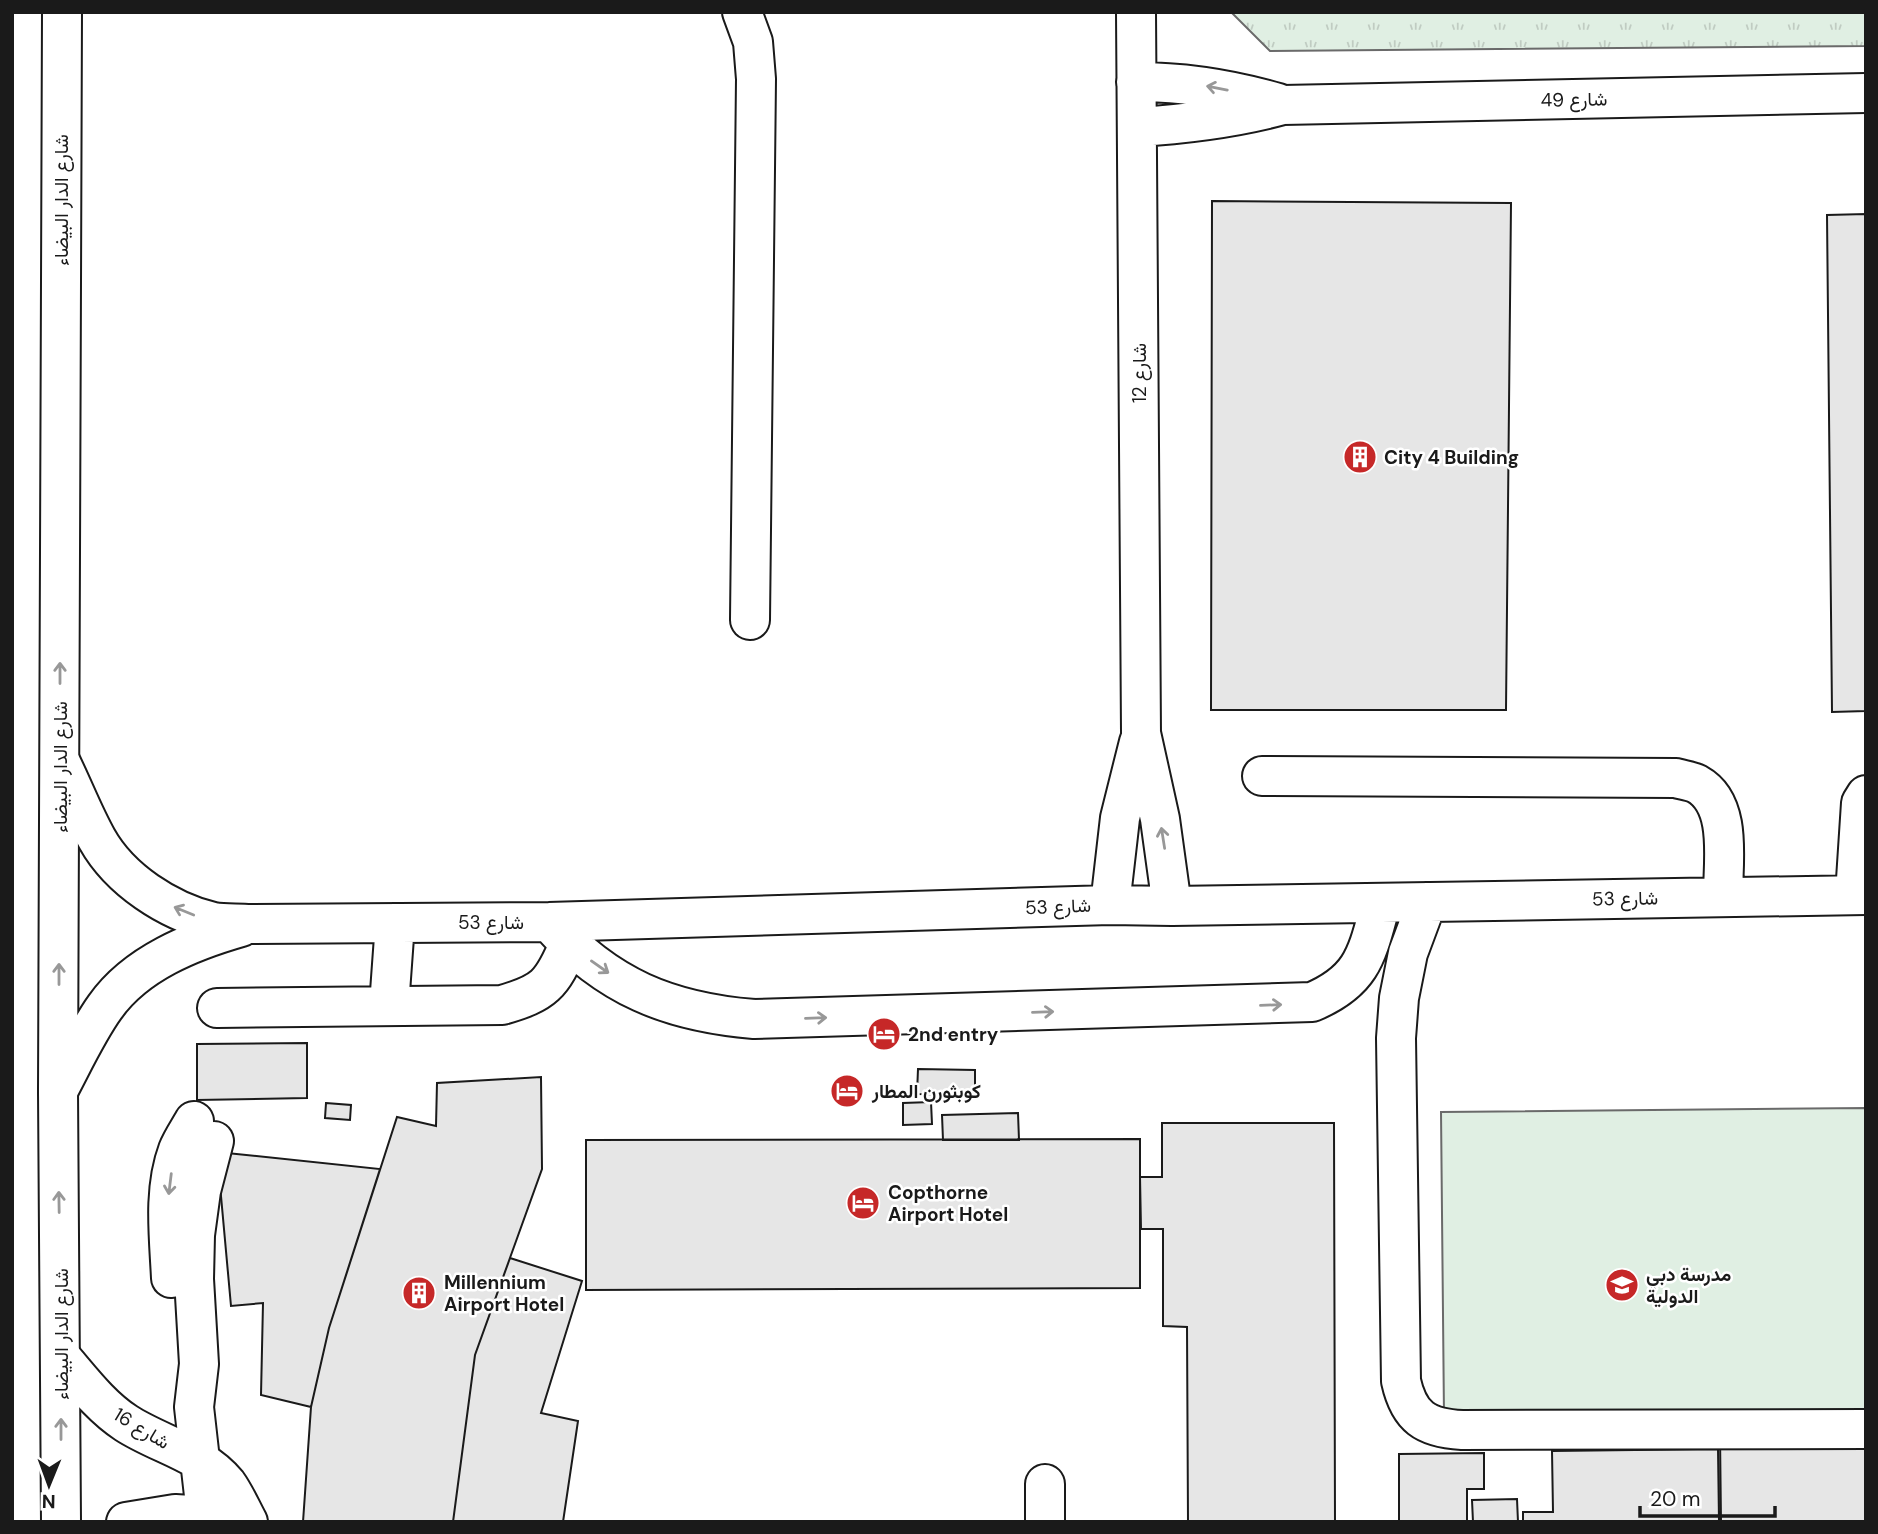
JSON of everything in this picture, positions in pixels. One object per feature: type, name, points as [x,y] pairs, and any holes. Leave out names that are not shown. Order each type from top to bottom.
[{"type":"main road","name":"شارع الدار البيضاء","points":[[61,1522],[58,1091],[62,12]]},
{"type":"main road","points":[[743,12],[752,42],[756,79],[750,620]]},
{"type":"main road","name":"شارع 12","points":[[1136,12],[1141,733],[1160,819],[1172,906]]},
{"type":"main road","points":[[1136,82],[1211,86],[1283,105]]},
{"type":"main road","name":"شارع 49","points":[[1283,105],[1866,93]]},
{"type":"main road","points":[[1137,127],[1210,121],[1283,105]]},
{"type":"main road","name":"شارع 12","points":[[1110,905],[1120,818],[1141,733]]},
{"type":"main road","name":"شارع 53","points":[[60,761],[98,841],[130,877],[148,892],[180,910],[214,922],[395,923],[559,933],[1110,905],[1860,895]]},
{"type":"main road","points":[[1262,776],[1676,778],[1696,783],[1713,800],[1723,822],[1723,895]]},
{"type":"main road","points":[[1860,895],[1861,803],[1866,795]]},
{"type":"main road","points":[[1427,902],[1408,953],[1399,998],[1396,1038],[1401,1381],[1406,1402],[1420,1419],[1439,1429],[1462,1430],[1866,1429]]},
{"type":"main road","points":[[559,933],[600,968],[635,990],[673,1006],[712,1016],[754,1020],[1286,1005],[1312,1002],[1335,992],[1354,975],[1367,953],[1381,903]]},
{"type":"main road","points":[[389,1006],[395,923]]},
{"type":"main road","name":"شارع 53","points":[[58,1091],[106,1006],[129,982],[185,945],[250,924]]},
{"type":"main road","points":[[217,1008],[502,1005],[532,996],[556,974],[559,933]]},
{"type":"main road","name":"شارع 16","points":[[125,1522],[175,1514],[206,1519],[194,1406],[184,1380],[178,1344],[172,1293],[168,1211],[170,1179],[178,1148],[204,1131]]},
{"type":"main road","name":"شارع 16","points":[[61,1357],[102,1404],[124,1422],[199,1460]]},
{"type":"main road","points":[[199,1460],[225,1482],[248,1522]]},
{"type":"main road","points":[[1045,1484],[1045,1522]]},
{"type":"green space","points":[[1231,12],[1866,12],[1866,46],[1270,51]]},
{"type":"green space","points":[[1866,1108],[1866,1412],[1444,1416],[1441,1112]]},
{"type":"building","name":"City 4 Building","points":[[1212,201],[1511,203],[1506,710],[1211,710]]},
{"type":"building","points":[[1866,214],[1866,711],[1832,712],[1827,215]]},
{"type":"building","points":[[307,1043],[307,1098],[197,1100],[197,1044]]},
{"type":"building","points":[[918,1069],[975,1070],[975,1095],[917,1094]]},
{"type":"building","name":"Millennium Airport Hotel","points":[[541,1077],[542,1169],[475,1355],[453,1522],[303,1522],[311,1407],[329,1328],[397,1117],[436,1126],[437,1083]]},
{"type":"building","points":[[931,1102],[932,1124],[903,1125],[903,1103]]},
{"type":"building","points":[[326,1103],[351,1105],[350,1120],[325,1118]]},
{"type":"building","points":[[1018,1113],[1019,1140],[943,1140],[942,1115]]},
{"type":"building","points":[[1162,1123],[1334,1123],[1335,1522],[1188,1522],[1187,1327],[1163,1326],[1163,1229],[1141,1229],[1140,1177],[1162,1177]]},
{"type":"building","name":"Copthorne Airport Hotel","points":[[1140,1139],[1140,1288],[586,1290],[586,1140]]},
{"type":"building","points":[[217,1152],[380,1169],[329,1328],[311,1407],[261,1395],[263,1303],[231,1306]]},
{"type":"building","points":[[510,1258],[582,1281],[541,1413],[578,1421],[563,1522],[453,1522],[475,1355]]},
{"type":"building","points":[[1866,1433],[1866,1522],[1721,1522],[1720,1435]]},
{"type":"building","points":[[1718,1449],[1719,1522],[1523,1522],[1523,1512],[1553,1512],[1552,1451]]},
{"type":"building","points":[[1484,1453],[1484,1489],[1467,1489],[1467,1522],[1399,1522],[1399,1454]]},
{"type":"building","points":[[1517,1499],[1518,1522],[1473,1522],[1472,1500]]},
{"type":"place","name":"City 4 Building","points":[[1360,457]]},
{"type":"place","name":"2nd entry","points":[[884,1034]]},
{"type":"place","name":"كوبثورن المطار","points":[[847,1091]]},
{"type":"place","name":"Copthorne Airport Hotel","points":[[863,1203]]},
{"type":"place","name":"مدرسة دبي الدولية","points":[[1622,1285]]},
{"type":"place","name":"Millennium Airport Hotel","points":[[419,1293]]}]
